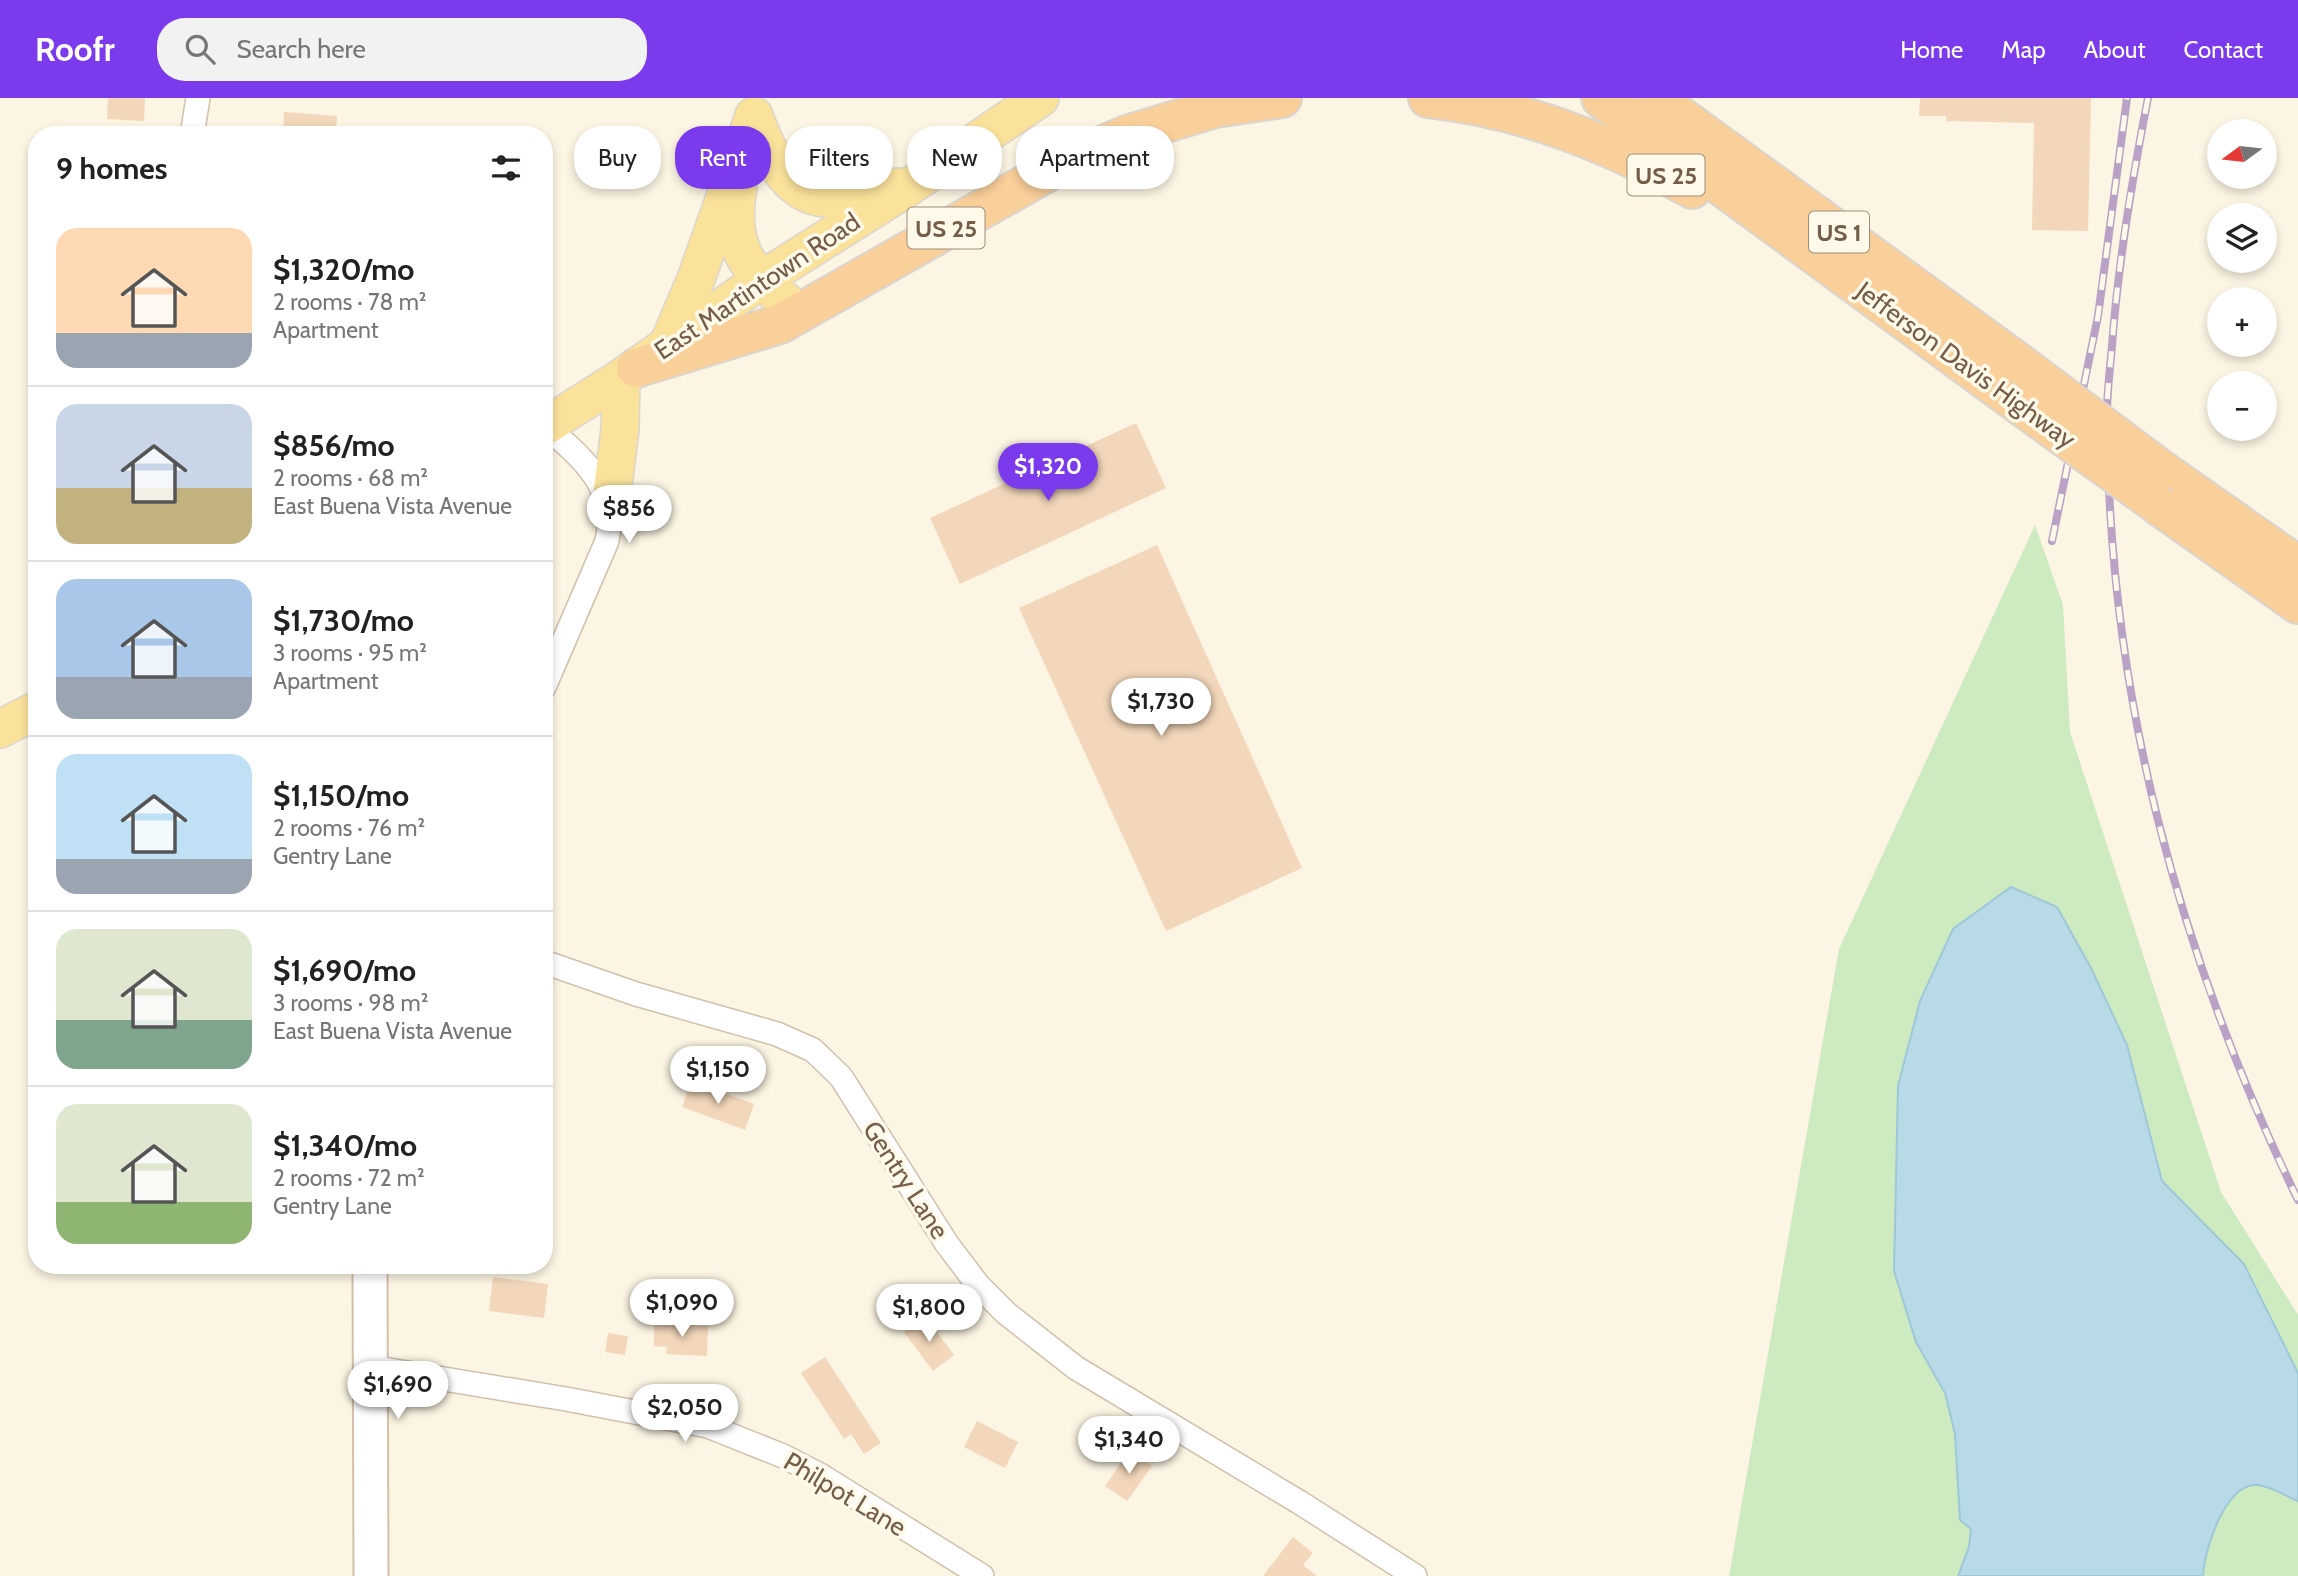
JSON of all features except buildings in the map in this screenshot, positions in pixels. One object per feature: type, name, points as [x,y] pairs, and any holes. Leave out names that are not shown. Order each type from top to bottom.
[{"type":"highway","name":"US 25","points":[[629,373],[780,324],[1072,158],[1170,120],[1215,108],[1282,98]]},
{"type":"highway","name":"US 25","points":[[1428,98],[1479,105],[1518,115],[1612,149],[1701,194],[1754,231],[1882,304]]},
{"type":"highway","name":"Jefferson Davis Highway","points":[[1601,98],[2023,407],[2298,604]]},
{"type":"highway","name":"Jefferson Davis Highway","points":[[1655,98],[2160,469],[2298,566]]},
{"type":"main road","name":"East Martintown Road","points":[[999,126],[1040,98]]},
{"type":"main road","points":[[754,107],[776,166],[800,188],[826,198],[907,186]]},
{"type":"main road","points":[[754,107],[735,206],[741,255],[761,280],[799,313]]},
{"type":"main road","points":[[668,345],[696,279],[754,107]]},
{"type":"main road","name":"East Martintown Road","points":[[553,421],[629,373],[761,280],[907,188]]},
{"type":"main road","points":[[610,510],[629,373]]},
{"type":"main road","points":[[0,729],[28,715]]},
{"type":"main road","points":[[370,1274],[371,1576]]},
{"type":"street","points":[[193,126],[198,98]]},
{"type":"street","points":[[553,433],[579,454],[602,485],[610,510],[611,525],[607,541],[553,666]]},
{"type":"street","name":"Gentry Lane","points":[[553,965],[636,994],[777,1034],[813,1050],[841,1077],[947,1244],[978,1284],[1006,1313],[1076,1368],[1299,1502],[1415,1576]]},
{"type":"street","name":"Philpot Lane","points":[[371,1367],[566,1399],[708,1426],[783,1456],[820,1475],[982,1576]]},
{"type":"green space","points":[[2035,525],[2063,605],[2070,732],[2221,1192],[2298,1315],[2298,1576],[1729,1576],[1839,949]]},
{"type":"water","points":[[2011,887],[2057,907],[2091,968],[2127,1045],[2162,1181],[2244,1264],[2298,1373],[2298,1501],[2257,1485],[2246,1487],[2235,1495],[2218,1520],[2207,1551],[2203,1576],[1958,1576],[1969,1547],[1971,1529],[1960,1520],[1955,1434],[1945,1393],[1916,1342],[1894,1271],[1898,1086],[1920,1001],[1953,929]]},
{"type":"railway","points":[[2052,541],[2098,316],[2127,98]]},
{"type":"railway","points":[[2148,98],[2122,252],[2107,414],[2111,518],[2120,620],[2136,720],[2158,818],[2185,915],[2217,1011],[2255,1106],[2298,1200]]}]
